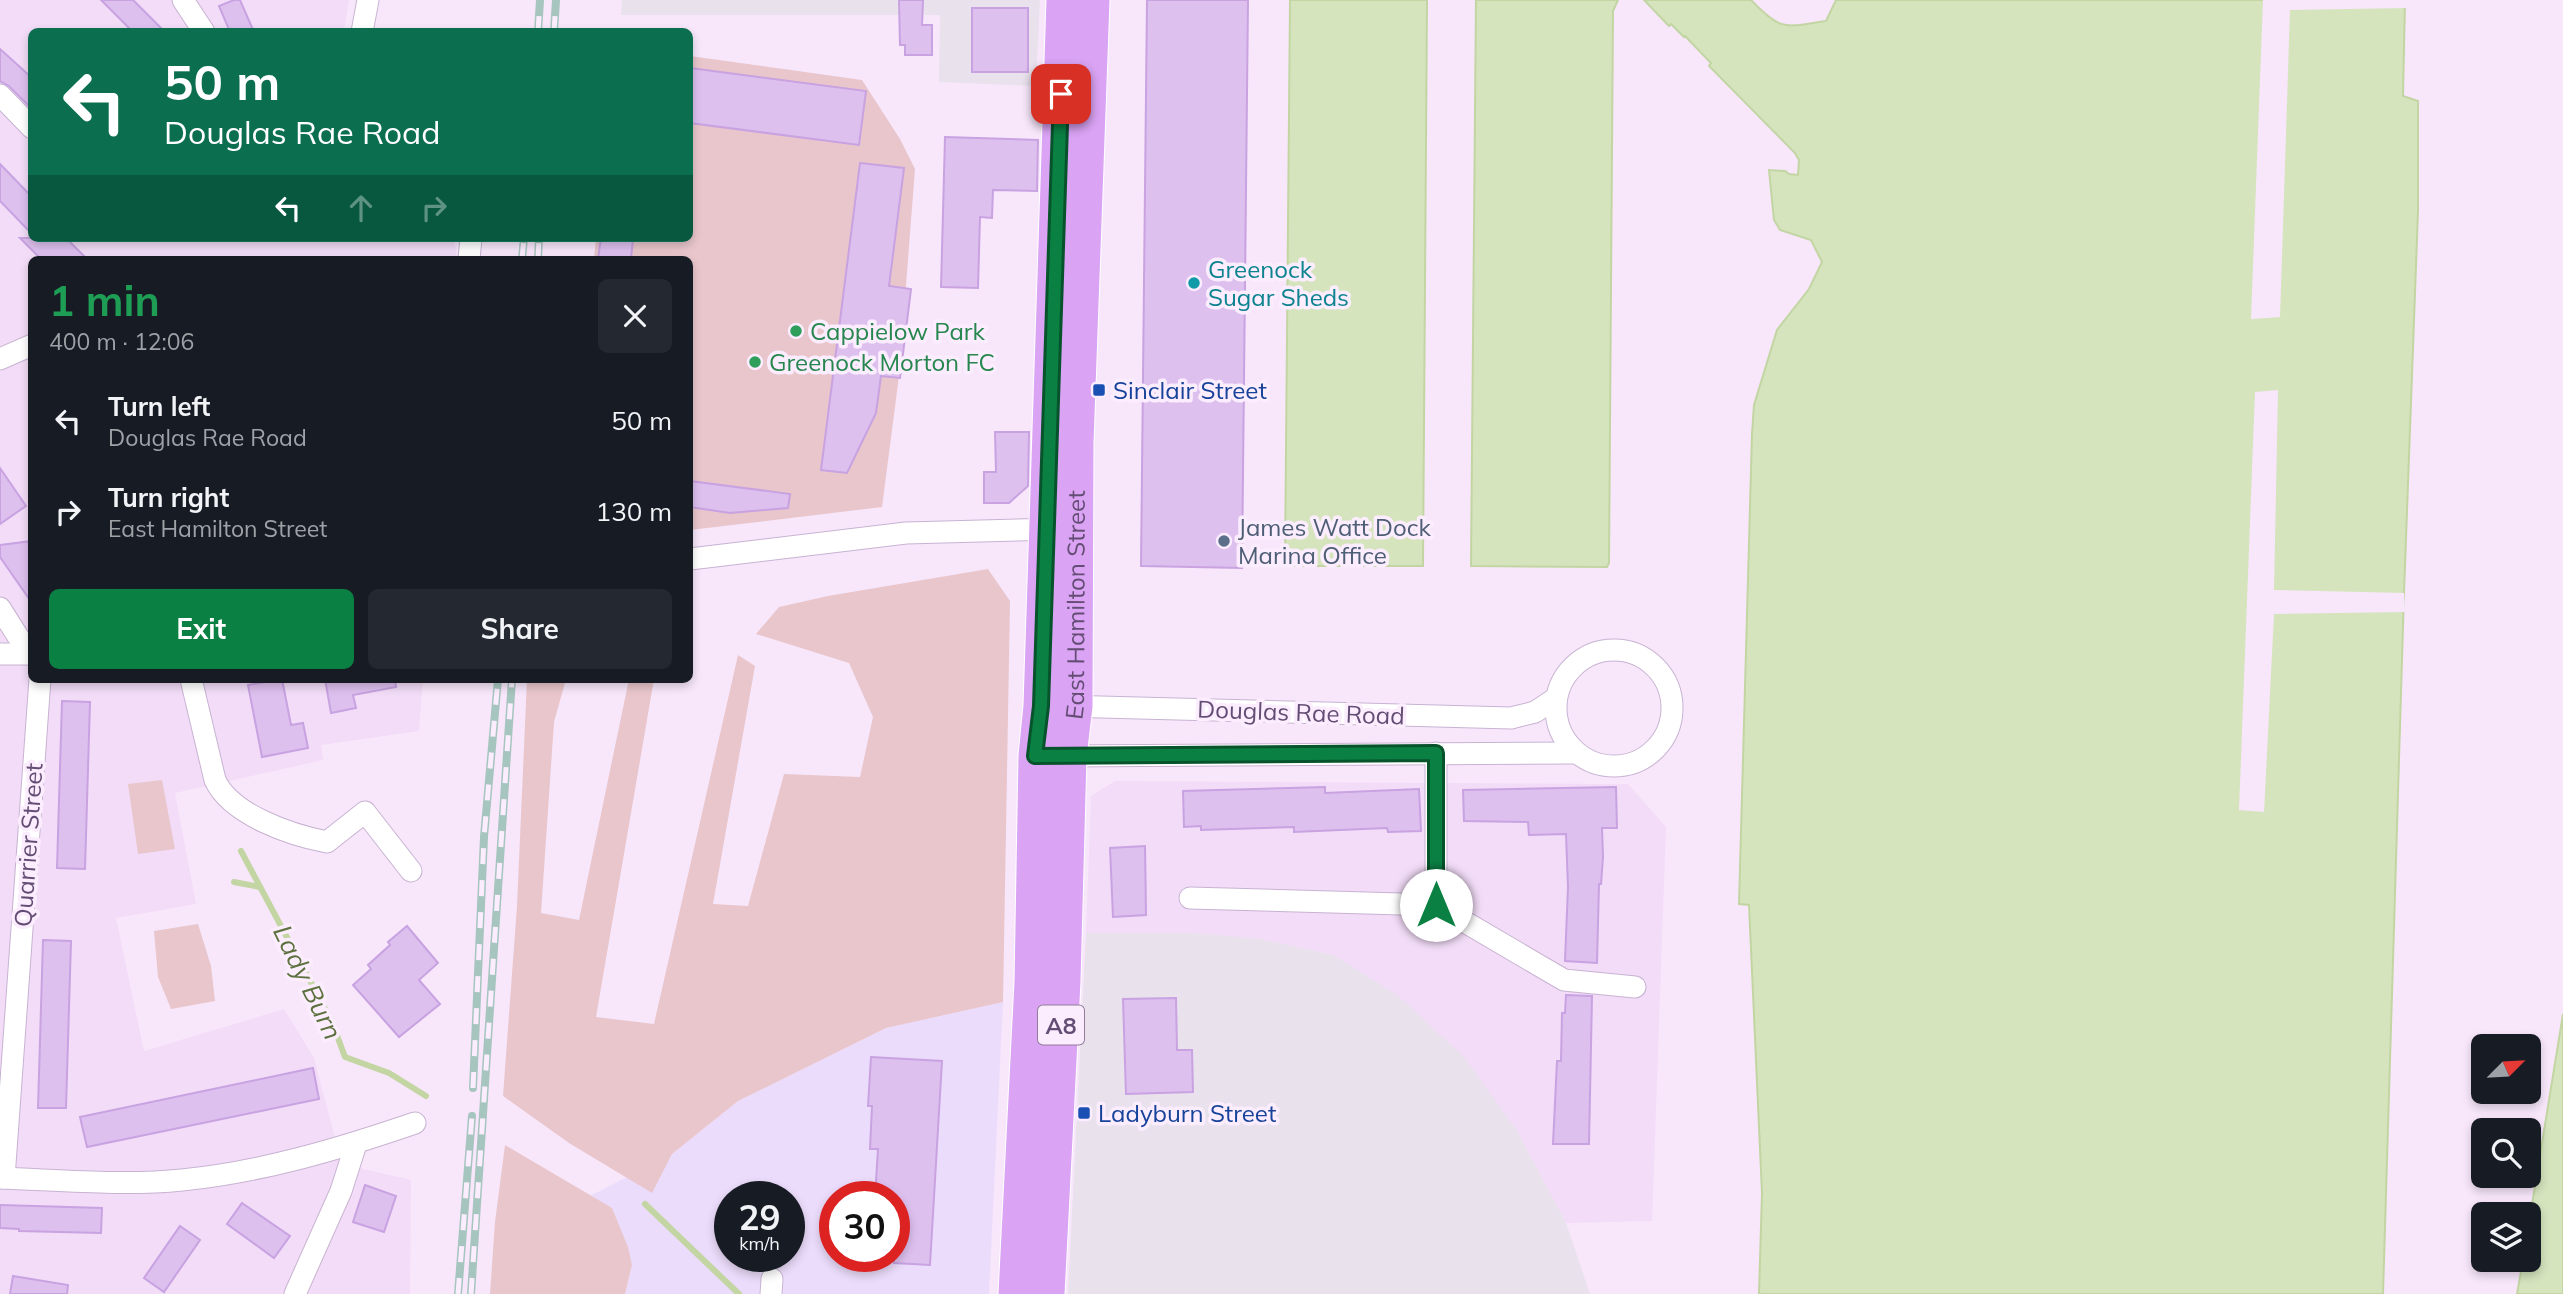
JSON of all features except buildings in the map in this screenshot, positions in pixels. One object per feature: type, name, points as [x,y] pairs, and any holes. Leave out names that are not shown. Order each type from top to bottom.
[{"type":"highway","name":"East Hamilton Street","points":[[1047,1294],[1063,981],[1052,756],[1041,706],[1061,529],[1076,442],[1076,53],[1064,0]]},
{"type":"highway","name":"East Hamilton Street","points":[[1076,53],[1092,0]]},
{"type":"highway","name":"East Hamilton Street","points":[[1016,1294],[1032,982],[1052,756],[1075,706],[1061,529]]},
{"type":"street","points":[[184,0],[202,28]]},
{"type":"street","points":[[363,28],[368,0]]},
{"type":"street","points":[[0,95],[28,124]]},
{"type":"street","points":[[0,359],[28,346]]},
{"type":"street","points":[[693,559],[906,533],[1061,529]]},
{"type":"street","points":[[0,608],[28,651]]},
{"type":"street","points":[[1602,650],[1626,650],[1650,661],[1667,682],[1674,708],[1667,734],[1651,755],[1627,766],[1600,765],[1576,753],[1559,728],[1556,698],[1564,676],[1581,659],[1602,650]]},
{"type":"street","points":[[0,654],[28,654]]},
{"type":"street","name":"Quarrier Street","points":[[2,1178],[40,683]]},
{"type":"street","points":[[192,683],[215,780],[221,793],[262,820],[305,838],[327,842],[365,812],[411,871]]},
{"type":"street","name":"Douglas Rae Road","points":[[1041,706],[1511,718],[1535,712],[1556,698]]},
{"type":"street","points":[[1436,753],[1436,905]]},
{"type":"street","name":"Douglas Rae Road","points":[[1052,756],[1576,753]]},
{"type":"street","points":[[1190,898],[1436,905],[1564,980],[1635,987]]},
{"type":"street","points":[[2,1178],[157,1182],[184,1180],[284,1162],[356,1144],[415,1123]]},
{"type":"street","points":[[295,1294],[341,1191],[356,1144]]},
{"type":"shaded area","points":[[0,0],[349,0],[344,28],[28,28],[28,242],[455,242],[457,256],[28,256],[28,683],[423,683],[419,731],[321,745],[323,760],[175,793],[196,904],[116,918],[144,1051],[284,1009],[314,1058],[342,1164],[411,1180],[410,1294],[0,1294]]},
{"type":"shaded area","points":[[622,0],[1040,0],[1036,86],[939,82],[940,15],[621,15]]},
{"type":"shaded area","points":[[1290,0],[1427,0],[1423,566],[1290,566],[1285,563]]},
{"type":"shaded area","points":[[1476,0],[1618,0],[1613,11],[1607,567],[1471,566]]},
{"type":"shaded area","points":[[1644,0],[1751,0],[1770,18],[1784,25],[1792,25],[1826,21],[1836,0],[2405,0],[2403,96],[2418,101],[2418,211],[2383,1294],[1759,1294],[1762,1193],[1749,905],[1739,904],[1752,434],[1754,405],[1777,330],[1809,289],[1822,262],[1811,240],[1780,230],[1774,220],[1769,170],[1798,175],[1799,160],[1795,153],[1709,66],[1711,63],[1685,36],[1671,24],[1669,26]]},
{"type":"shaded area","name":"Cappielow Park","points":[[693,56],[862,80],[900,139],[915,169],[899,376],[882,507],[693,530],[693,256],[594,256],[596,242],[693,242]]},
{"type":"shaded area","points":[[988,569],[1010,601],[1003,1002],[886,1028],[738,1101],[672,1154],[652,1193],[569,1143],[503,1096],[517,906],[527,683],[565,683],[554,722],[541,913],[579,920],[628,683],[653,683],[596,1017],[654,1024],[738,655],[755,666],[713,904],[748,906],[784,774],[860,777],[873,717],[849,663],[756,634],[779,607]]},
{"type":"shaded area","points":[[162,780],[175,849],[138,854],[128,784]]},
{"type":"shaded area","points":[[1115,781],[1628,784],[1666,827],[1652,1221],[1566,1223],[1516,1129],[1333,955],[1260,939],[1193,933],[1086,933],[1091,796]]},
{"type":"shaded area","points":[[198,924],[211,966],[215,1001],[171,1009],[158,977],[154,931]]},
{"type":"shaded area","points":[[1086,933],[1193,933],[1260,939],[1333,955],[1397,995],[1463,1056],[1516,1129],[1566,1223],[1590,1294],[1068,1294]]},
{"type":"shaded area","points":[[1003,1002],[989,1294],[625,1294],[632,1265],[590,1196],[672,1154],[738,1101],[886,1028]]},
{"type":"shaded area","points":[[2563,1014],[2563,1294],[2517,1294],[2521,1272],[2541,1272],[2541,1202],[2532,1202],[2535,1188],[2541,1188],[2541,1149]]},
{"type":"shaded area","points":[[505,1145],[612,1208],[628,1247],[632,1265],[625,1294],[490,1294],[495,1222]]},
{"type":"pier","points":[[2263,0],[2406,0],[2406,8],[2290,10],[2280,317],[2251,319]]},
{"type":"pier","points":[[2278,390],[2274,590],[2404,593],[2405,612],[2274,614],[2264,812],[2239,810],[2255,392]]},
{"type":"waterway","name":"Lady Burn","points":[[241,851],[332,1022],[345,1057],[389,1073],[426,1096]]},
{"type":"waterway","name":"Lady Burn","points":[[234,882],[260,887]]},
{"type":"waterway","name":"Lady Burn","points":[[645,1204],[739,1294]]},
{"type":"railway","points":[[538,28],[540,0]]},
{"type":"railway","points":[[554,28],[556,0]]},
{"type":"railway","points":[[522,256],[524,242]]},
{"type":"railway","points":[[538,256],[539,242]]},
{"type":"railway","points":[[473,1088],[484,837],[498,683]]},
{"type":"railway","points":[[471,1294],[512,683]]},
{"type":"railway","points":[[458,1294],[472,1116]]},
{"type":"place","name":"Greenock Sugar Sheds","points":[[1194,283]]},
{"type":"place","name":"Cappielow Park","points":[[796,331]]},
{"type":"place","name":"Greenock Morton FC","points":[[755,362]]},
{"type":"place","name":"Sinclair Street","points":[[1099,390]]},
{"type":"place","name":"James Watt Dock Marina Office","points":[[1224,541]]},
{"type":"place","name":"Ladyburn Street","points":[[1084,1113]]},
{"type":"route","points":[[1061,94],[1041,706],[1035,756],[1436,753],[1436,905]]}]
